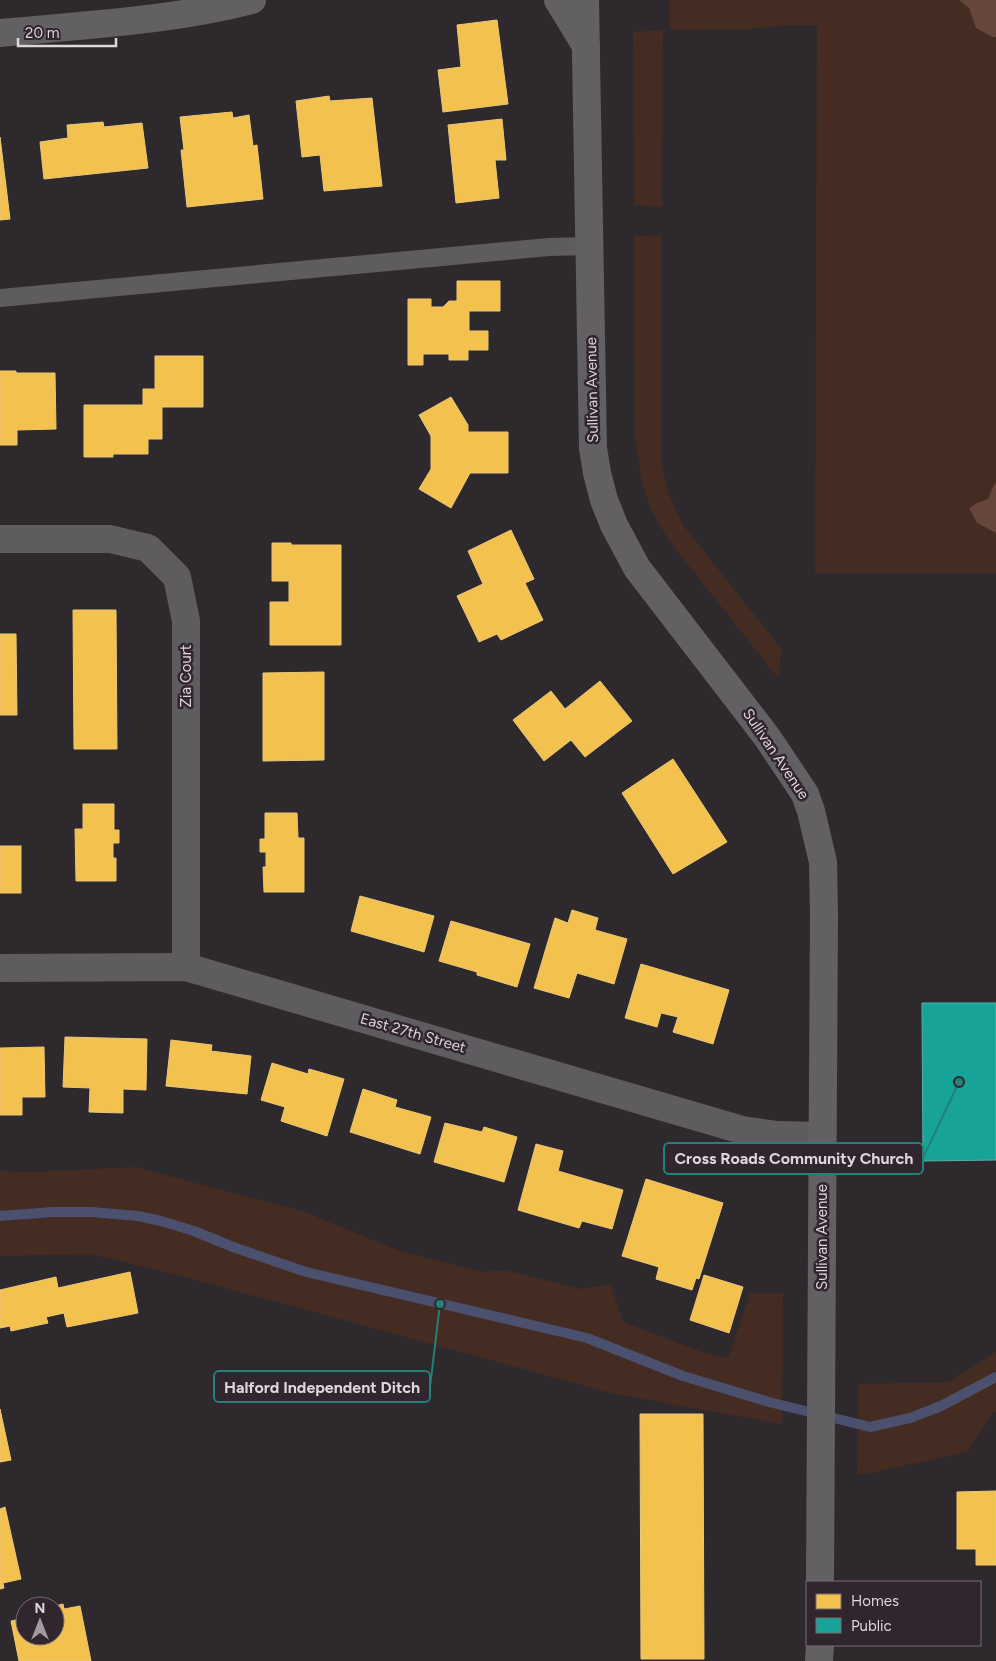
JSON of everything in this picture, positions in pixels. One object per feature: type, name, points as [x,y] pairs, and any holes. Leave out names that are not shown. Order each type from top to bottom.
[{"type":"main road","points":[[0,33],[151,18],[189,13],[252,0]]},
{"type":"main road","points":[[558,0],[586,46]]},
{"type":"main road","name":"Sullivan Avenue","points":[[585,0],[593,448],[604,500],[614,525],[637,568],[767,737],[805,794],[823,862],[820,1581]]},
{"type":"main road","points":[[820,1646],[820,1661]]},
{"type":"street","name":"Zia Court","points":[[0,538],[110,539],[148,548],[177,576],[186,621],[186,967]]},
{"type":"street","name":"East 27th Street","points":[[0,968],[186,967],[742,1130],[822,1136]]},
{"type":"lane","points":[[0,298],[549,247],[589,246]]},
{"type":"shaded area","points":[[670,0],[959,0],[969,8],[976,28],[992,37],[996,37],[996,483],[988,499],[977,503],[977,523],[996,533],[996,573],[815,573],[817,25],[749,29],[670,30]]},
{"type":"shaded area","points":[[959,0],[996,0],[996,37],[992,37],[976,28],[969,8]]},
{"type":"shaded area","points":[[663,30],[662,207],[634,205],[633,32]]},
{"type":"shaded area","points":[[662,235],[662,462],[667,487],[683,525],[781,648],[779,679],[674,547],[658,523],[642,483],[635,437],[634,236]]},
{"type":"shaded area","points":[[996,483],[996,533],[977,523],[969,508],[988,499]]},
{"type":"shaded area","points":[[135,1167],[302,1211],[400,1251],[482,1272],[504,1270],[581,1289],[610,1284],[623,1322],[705,1353],[728,1358],[750,1293],[783,1293],[782,1424],[615,1394],[192,1279],[92,1254],[0,1256],[0,1171],[34,1172]]},
{"type":"shaded area","points":[[996,1352],[996,1412],[993,1412],[967,1452],[865,1474],[857,1474],[858,1384],[949,1382]]},
{"type":"building: Homes","points":[[497,20],[508,104],[443,112],[438,70],[461,67],[457,25]]},
{"type":"building: Homes","points":[[329,96],[330,101],[372,98],[382,186],[324,191],[320,155],[302,157],[296,101]]},
{"type":"building: Homes","points":[[232,112],[233,118],[249,115],[253,146],[257,145],[263,199],[187,207],[181,150],[184,150],[180,117]]},
{"type":"building: Homes","points":[[502,119],[506,160],[495,160],[499,198],[456,203],[448,125]]},
{"type":"building: Homes","points":[[103,122],[104,127],[142,123],[148,168],[44,179],[40,142],[68,138],[67,125]]},
{"type":"building: Homes","points":[[0,137],[10,219],[0,220]]},
{"type":"building: Homes","points":[[457,281],[500,281],[500,311],[469,311],[469,331],[488,331],[488,350],[468,350],[468,360],[449,360],[449,354],[423,354],[423,365],[408,365],[408,299],[431,299],[431,307],[443,307],[449,301],[457,301]]},
{"type":"building: Homes","points":[[155,356],[203,356],[203,407],[162,407],[162,439],[148,439],[148,454],[113,454],[113,457],[84,457],[84,405],[143,405],[143,389],[155,389]]},
{"type":"building: Homes","points":[[0,371],[55,373],[56,429],[17,430],[17,445],[0,445]]},
{"type":"building: Homes","points":[[451,397],[468,425],[468,432],[508,432],[508,473],[470,473],[451,508],[419,489],[431,469],[431,436],[419,415]]},
{"type":"building: Homes","points":[[511,530],[534,579],[525,583],[543,620],[501,640],[497,634],[479,642],[457,596],[483,584],[468,551]]},
{"type":"building: Homes","points":[[272,543],[341,545],[341,645],[270,645],[270,602],[289,602],[289,581],[272,581]]},
{"type":"building: Homes","points":[[73,610],[116,610],[117,749],[74,749]]},
{"type":"building: Homes","points":[[0,634],[16,634],[17,715],[0,715]]},
{"type":"building: Homes","points":[[324,672],[324,760],[263,761],[263,673]]},
{"type":"building: Homes","points":[[600,681],[632,721],[585,757],[571,740],[544,761],[513,720],[551,691],[565,709]]},
{"type":"building: Homes","points":[[673,759],[727,842],[673,874],[622,793]]},
{"type":"building: Homes","points":[[83,804],[114,804],[114,830],[119,830],[119,843],[113,843],[113,858],[116,858],[116,881],[76,881],[75,829],[83,829]]},
{"type":"building: Homes","points":[[265,813],[297,813],[298,838],[304,838],[304,892],[264,892],[263,867],[266,867],[266,852],[260,852],[260,839],[265,839]]},
{"type":"building: Homes","points":[[0,846],[21,846],[21,893],[0,893]]},
{"type":"building: Homes","points":[[360,896],[434,916],[424,952],[351,931]]},
{"type":"building: Homes","points":[[572,910],[598,918],[595,930],[627,939],[614,984],[577,973],[569,998],[534,988],[555,918],[568,923]]},
{"type":"building: Homes","points":[[451,921],[530,944],[517,987],[477,975],[477,972],[439,961]]},
{"type":"building: Homes","points":[[641,964],[729,990],[713,1044],[673,1032],[678,1017],[661,1013],[657,1027],[625,1018]]},
{"type":"building: Homes","points":[[65,1037],[147,1039],[146,1090],[123,1089],[123,1113],[89,1112],[90,1088],[63,1087]]},
{"type":"building: Homes","points":[[171,1040],[212,1045],[211,1051],[251,1056],[247,1094],[166,1086]]},
{"type":"building: Homes","points":[[44,1047],[45,1097],[22,1097],[22,1115],[0,1115],[0,1048]]},
{"type":"building: Homes","points":[[272,1063],[308,1074],[309,1069],[344,1079],[327,1136],[281,1121],[285,1107],[261,1100]]},
{"type":"building: Homes","points":[[363,1089],[397,1100],[395,1107],[431,1117],[420,1154],[350,1132]]},
{"type":"building: Homes","points":[[445,1123],[482,1132],[484,1127],[517,1137],[504,1182],[434,1162]]},
{"type":"building: Homes","points":[[536,1144],[563,1151],[558,1171],[623,1190],[612,1229],[582,1221],[579,1228],[518,1210]]},
{"type":"building: Homes","points":[[646,1179],[723,1203],[699,1279],[696,1278],[692,1290],[656,1279],[659,1267],[622,1256]]},
{"type":"building: Homes","points":[[130,1272],[138,1313],[67,1327],[64,1313],[46,1317],[48,1323],[11,1331],[10,1326],[0,1328],[0,1290],[56,1277],[58,1288]]},
{"type":"building: Homes","points":[[704,1275],[743,1287],[729,1333],[690,1320]]},
{"type":"building: Homes","points":[[0,1409],[11,1460],[0,1462]]},
{"type":"building: Homes","points":[[640,1414],[703,1414],[704,1659],[641,1659]]},
{"type":"building: Homes","points":[[996,1491],[996,1565],[976,1565],[976,1549],[957,1549],[957,1492]]},
{"type":"building: Homes","points":[[5,1507],[21,1579],[3,1583],[4,1588],[0,1589],[0,1509]]},
{"type":"building: Homes","points":[[80,1606],[91,1661],[19,1661],[16,1646],[65,1646],[65,1609]]},
{"type":"building: Homes","points":[[15,1620],[15,1641],[11,1621]]},
{"type":"building: Public","points":[[922,1003],[996,1003],[996,1160],[923,1161]]},
{"type":"waterway","points":[[0,1216],[53,1212],[91,1212],[138,1216],[161,1221],[194,1231],[233,1247],[306,1272],[587,1338],[683,1376],[769,1402],[870,1427],[910,1418],[941,1406],[996,1377]]},
{"type":"place","name":"Cross Roads Community Church","points":[[959,1082]]},
{"type":"place","name":"Halford Independent Ditch","points":[[440,1304]]}]
